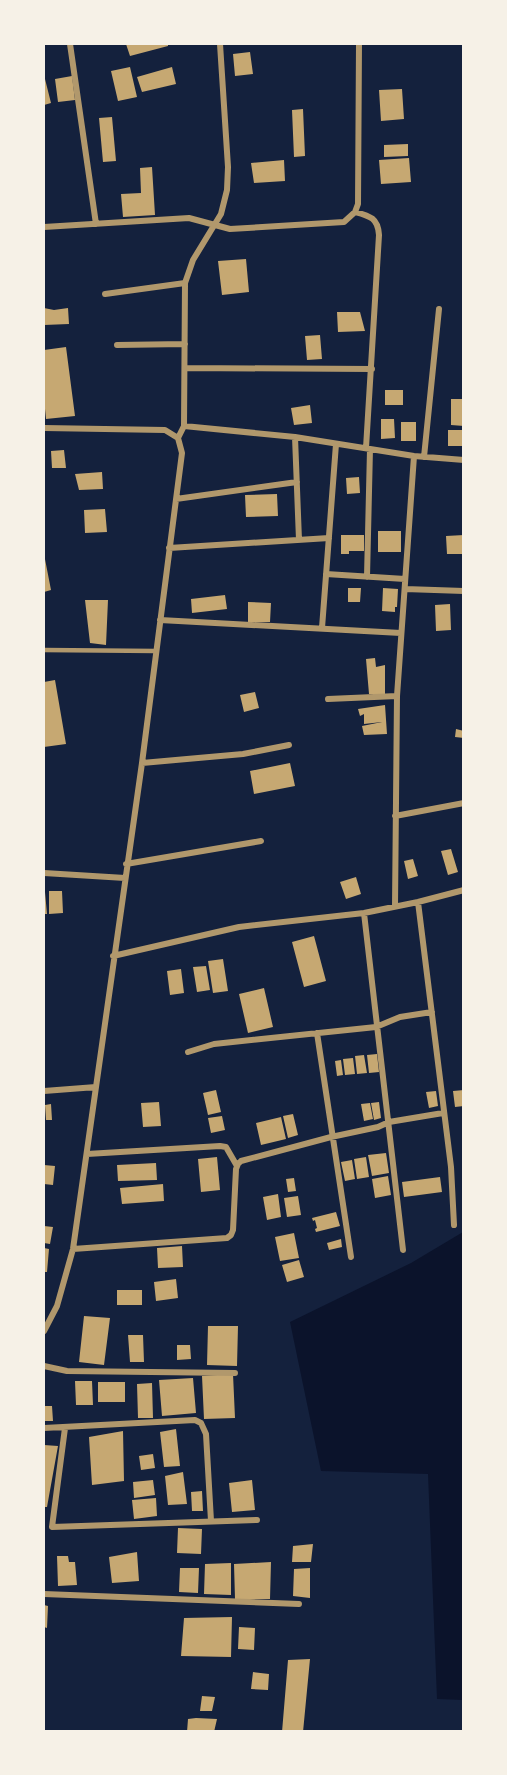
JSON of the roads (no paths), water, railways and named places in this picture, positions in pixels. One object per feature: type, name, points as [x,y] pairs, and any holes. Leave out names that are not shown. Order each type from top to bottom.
[{"type":"street","points":[[70,44],[96,224]]},
{"type":"street","points":[[44,1331],[57,1306],[73,1249],[142,763],[182,453],[178,438],[184,426],[185,283],[193,260],[215,226],[224,205],[228,167],[220,44]]},
{"type":"street","points":[[44,227],[189,218],[215,226],[238,229],[344,222],[355,212],[358,204],[359,44]]},
{"type":"street","points":[[355,212],[371,216],[378,226],[368,448],[368,577]]},
{"type":"street","points":[[105,294],[185,283]]},
{"type":"street","points":[[424,457],[439,309]]},
{"type":"street","points":[[117,345],[185,344]]},
{"type":"street","points":[[185,368],[372,369]]},
{"type":"street","points":[[184,426],[295,437],[414,456],[464,460]]},
{"type":"street","points":[[44,428],[165,430],[178,438]]},
{"type":"street","points":[[295,437],[299,540]]},
{"type":"street","points":[[322,628],[336,444]]},
{"type":"street","points":[[395,906],[397,696],[414,456]]},
{"type":"street","points":[[176,499],[297,482]]},
{"type":"street","points":[[170,548],[329,538]]},
{"type":"street","points":[[326,574],[405,579]]},
{"type":"street","points":[[405,589],[464,591]]},
{"type":"street","points":[[160,620],[401,633]]},
{"type":"street","points":[[328,699],[397,696]]},
{"type":"street","points":[[142,763],[243,754],[289,745]]},
{"type":"street","points":[[395,816],[464,803]]},
{"type":"street","points":[[126,864],[261,841]]},
{"type":"street","points":[[44,873],[124,878]]},
{"type":"street","points":[[113,956],[239,927],[364,913],[418,903],[464,890]]},
{"type":"street","points":[[418,903],[451,1167],[454,1225]]},
{"type":"street","points":[[364,913],[403,1250]]},
{"type":"street","points":[[188,1052],[214,1044],[376,1026],[400,1017],[432,1012]]},
{"type":"street","points":[[317,1033],[351,1257]]},
{"type":"street","points":[[44,1091],[96,1088]]},
{"type":"street","points":[[237,1166],[249,1158],[378,1128],[389,1122],[443,1113]]},
{"type":"street","points":[[73,1249],[227,1238],[233,1230],[237,1166],[226,1147],[87,1154]]},
{"type":"street","points":[[44,1366],[67,1371],[235,1372]]},
{"type":"street","points":[[44,1428],[189,1419],[201,1424],[206,1434],[211,1521]]},
{"type":"street","points":[[52,1527],[65,1428]]},
{"type":"street","points":[[44,1527],[257,1520]]},
{"type":"street","points":[[44,1594],[299,1604]]},
{"type":"lane","points":[[44,650],[156,651]]},
{"type":"water","points":[[463,1232],[464,1700],[437,1699],[428,1474],[321,1471],[290,1322],[411,1263]]}]
